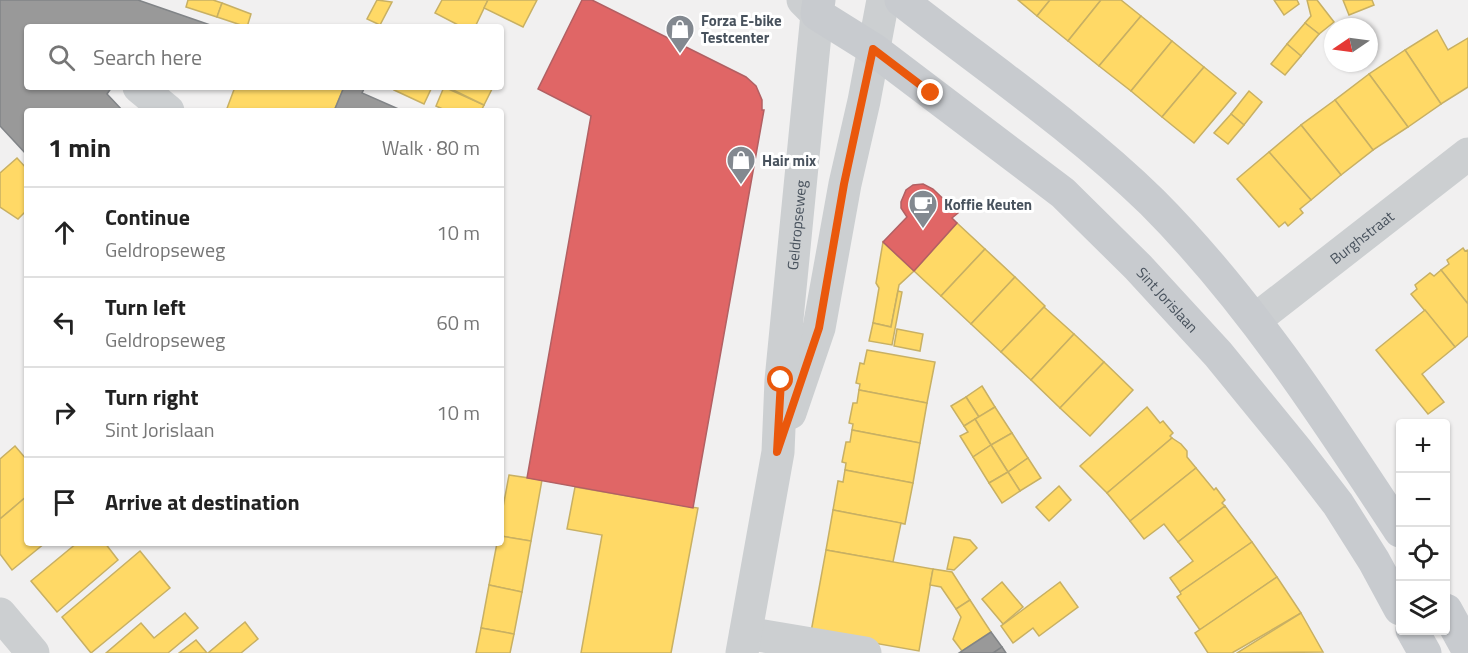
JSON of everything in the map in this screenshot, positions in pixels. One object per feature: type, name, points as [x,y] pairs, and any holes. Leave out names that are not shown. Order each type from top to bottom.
[{"type":"main road","points":[[901,0],[1082,139],[1151,202],[1209,263],[1255,320],[1398,527]]},
{"type":"main road","name":"Sint Jorislaan","points":[[813,5],[1063,193],[1138,267],[1218,354],[1305,460],[1344,514],[1396,600]]},
{"type":"main road","points":[[1450,617],[1468,650]]},
{"type":"main road","points":[[1415,635],[1425,653]]},
{"type":"street","name":"Geldropseweg","points":[[777,452],[819,328],[844,184],[883,0]]},
{"type":"street","name":"Geldropseweg","points":[[744,643],[777,452],[813,5]]},
{"type":"street","points":[[143,90],[164,108]]},
{"type":"street","name":"Burghstraat","points":[[1255,320],[1468,154]]},
{"type":"street","points":[[0,614],[32,653]]},
{"type":"street","points":[[744,643],[865,653]]},
{"type":"building: Homes","points":[[188,0],[213,0],[222,3],[217,17],[186,7]]},
{"type":"building: Homes","points":[[377,0],[392,2],[381,24],[367,19]]},
{"type":"building: Homes","points":[[442,0],[488,0],[476,24],[456,24],[435,13]]},
{"type":"building: Homes","points":[[488,0],[537,0],[523,27],[484,8]]},
{"type":"building: Homes","points":[[1018,0],[1050,0],[1037,16]]},
{"type":"building: Homes","points":[[1050,0],[1101,0],[1068,41],[1037,16]]},
{"type":"building: Homes","points":[[1101,0],[1121,0],[1141,16],[1099,66],[1068,41]]},
{"type":"building: Homes","points":[[1274,0],[1297,0],[1299,4],[1284,15]]},
{"type":"building: Homes","points":[[1307,0],[1317,0],[1331,18],[1324,18],[1324,30],[1319,34],[1305,23],[1311,16]]},
{"type":"building: Homes","points":[[1343,0],[1372,0],[1374,5],[1349,15]]},
{"type":"building: Homes","points":[[222,3],[251,14],[248,24],[238,24],[217,17]]},
{"type":"building: Homes","points":[[1141,16],[1172,41],[1131,91],[1099,66]]},
{"type":"building: Homes","points":[[1305,23],[1319,34],[1301,56],[1287,44]]},
{"type":"building: Homes","points":[[1437,30],[1448,50],[1468,38],[1468,87],[1441,104],[1405,50]]},
{"type":"building: Homes","points":[[1172,41],[1204,67],[1162,117],[1131,91]]},
{"type":"building: Homes","points":[[1287,44],[1301,56],[1285,75],[1271,64]]},
{"type":"building: Homes","points":[[1405,50],[1441,104],[1408,127],[1369,74],[1378,72],[1378,68]]},
{"type":"building: Homes","points":[[1204,67],[1236,93],[1194,143],[1162,117]]},
{"type":"building: Homes","points":[[1369,74],[1408,127],[1373,150],[1335,100]]},
{"type":"building: Homes","points":[[234,90],[343,90],[335,108],[227,108]]},
{"type":"building: Homes","points":[[394,90],[431,90],[424,104]]},
{"type":"building: Homes","points":[[443,90],[451,90],[484,105],[482,108],[440,108],[436,106]]},
{"type":"building: Homes","points":[[453,90],[492,90],[484,105]]},
{"type":"building: Homes","points":[[1249,91],[1262,102],[1244,125],[1231,114]]},
{"type":"building: Homes","points":[[1335,100],[1373,150],[1341,175],[1301,125]]},
{"type":"building: Homes","points":[[1231,114],[1244,125],[1228,144],[1214,133]]},
{"type":"building: Homes","points":[[1301,125],[1341,175],[1311,200],[1269,152]]},
{"type":"building: Homes","points":[[1269,152],[1311,200],[1300,209],[1303,213],[1288,226],[1285,222],[1279,227],[1237,179]]},
{"type":"building: Homes","points":[[17,158],[24,166],[24,213],[18,219],[0,207],[0,173]]},
{"type":"building: Homes","points":[[957,223],[985,249],[941,296],[914,271]]},
{"type":"building: Homes","points":[[883,242],[914,271],[899,285],[891,327],[873,323],[879,288],[876,283]]},
{"type":"building: Homes","points":[[1463,248],[1465,251],[1468,250],[1468,304],[1441,270],[1449,264],[1447,260]]},
{"type":"building: Homes","points":[[985,249],[1015,277],[971,324],[941,296]]},
{"type":"building: Homes","points":[[1441,270],[1468,304],[1468,336],[1455,347],[1411,294],[1417,289],[1415,285],[1430,273],[1434,276]]},
{"type":"building: Homes","points":[[1015,277],[1045,306],[1001,352],[971,324]]},
{"type":"building: Homes","points":[[898,291],[902,292],[892,345],[869,341],[873,323],[891,327]]},
{"type":"building: Homes","points":[[1044,307],[1074,334],[1031,380],[1001,352]]},
{"type":"building: Homes","points":[[1425,310],[1455,347],[1422,374],[1444,402],[1428,414],[1376,350]]},
{"type":"building: Homes","points":[[897,329],[923,334],[920,351],[894,346]]},
{"type":"building: Homes","points":[[1074,334],[1104,362],[1060,408],[1031,380]]},
{"type":"building: Homes","points":[[867,350],[935,362],[927,403],[859,390],[860,384],[856,383],[860,363],[864,364]]},
{"type":"building: Homes","points":[[1104,362],[1133,390],[1090,436],[1060,408]]},
{"type":"building: Homes","points":[[982,386],[995,407],[979,417],[966,397]]},
{"type":"building: Homes","points":[[859,390],[927,403],[920,443],[852,430],[853,424],[849,423],[853,403],[857,403]]},
{"type":"building: Homes","points":[[966,397],[979,417],[964,426],[951,406]]},
{"type":"building: Homes","points":[[995,407],[1012,433],[991,445],[975,419]]},
{"type":"building: Homes","points":[[1147,407],[1160,423],[1163,421],[1173,433],[1170,436],[1172,438],[1107,493],[1080,466]]},
{"type":"building: Homes","points":[[975,419],[991,445],[973,457],[960,436],[968,432],[964,426]]},
{"type":"building: Homes","points":[[852,430],[920,443],[913,483],[845,470],[846,463],[842,462],[846,442],[850,442]]},
{"type":"building: Homes","points":[[1012,433],[1028,458],[1008,472],[991,445]]},
{"type":"building: Homes","points":[[1172,438],[1187,451],[1187,457],[1196,468],[1130,521],[1107,493]]},
{"type":"building: Homes","points":[[991,445],[1008,472],[989,483],[973,457]]},
{"type":"building: Homes","points":[[15,446],[24,456],[24,499],[0,519],[0,459]]},
{"type":"building: Homes","points":[[1028,458],[1041,478],[1020,491],[1008,472]]},
{"type":"building: Homes","points":[[1196,468],[1214,490],[1216,488],[1225,500],[1222,503],[1225,506],[1178,542],[1164,524],[1144,539],[1130,521]]},
{"type":"building: Homes","points":[[845,470],[913,483],[905,524],[833,510],[838,481],[843,482]]},
{"type":"building: Homes","points":[[1008,472],[1020,491],[1002,503],[989,483]]},
{"type":"building: Homes","points":[[509,475],[542,480],[531,541],[504,536],[504,502]]},
{"type":"building: Homes","points":[[1059,486],[1071,500],[1049,521],[1036,507]]},
{"type":"building: Homes","points":[[575,487],[698,508],[671,653],[581,653],[602,535],[567,529]]},
{"type":"building: Homes","points":[[24,499],[24,546],[41,546],[12,570],[0,554],[0,519]]},
{"type":"building: Homes","points":[[1225,506],[1252,542],[1180,592],[1170,578],[1193,561],[1178,542]]},
{"type":"building: Homes","points":[[833,510],[901,523],[893,562],[826,550]]},
{"type":"building: Homes","points":[[504,536],[531,541],[522,592],[489,585],[496,546],[504,546]]},
{"type":"building: Homes","points":[[954,537],[970,540],[977,548],[954,570],[947,569]]},
{"type":"building: Homes","points":[[1252,542],[1277,577],[1200,630],[1177,597],[1181,594],[1180,592]]},
{"type":"building: Homes","points":[[73,546],[107,546],[118,560],[57,612],[31,581]]},
{"type":"building: Homes","points":[[826,550],[933,569],[919,651],[811,632]]},
{"type":"building: Homes","points":[[140,551],[170,588],[91,653],[62,617]]},
{"type":"building: Homes","points":[[933,569],[952,572],[970,600],[956,609],[941,587],[930,585]]},
{"type":"building: Homes","points":[[1277,577],[1301,613],[1232,653],[1208,653],[1195,633]]},
{"type":"building: Homes","points":[[1002,582],[1023,607],[1003,624],[982,599]]},
{"type":"building: Homes","points":[[1060,582],[1078,607],[1039,636],[1033,628],[1013,643],[1001,626]]},
{"type":"building: Homes","points":[[489,585],[522,592],[514,634],[481,628]]},
{"type":"building: Homes","points":[[970,600],[991,632],[962,651],[953,639],[961,617],[956,609]]},
{"type":"building: Homes","points":[[185,613],[198,628],[168,653],[106,653],[141,623],[154,638]]},
{"type":"building: Homes","points":[[1301,613],[1323,652],[1237,653]]},
{"type":"building: Homes","points":[[245,622],[258,639],[241,653],[208,653]]},
{"type":"building: Homes","points":[[481,628],[514,634],[510,653],[476,653]]},
{"type":"building: Homes","points":[[196,640],[207,653],[179,653]]},
{"type":"building: Shops","points":[[582,0],[592,0],[746,77],[756,86],[762,100],[762,110],[764,110],[693,508],[527,478],[591,116],[538,89]]},
{"type":"building: Shops","points":[[923,184],[933,189],[958,213],[952,218],[957,223],[914,271],[883,242],[907,217],[901,208],[906,190],[913,185]]},
{"type":"building: Industry","points":[[0,0],[138,0],[207,24],[24,24],[24,90],[110,90],[107,94],[120,108],[24,108],[24,152],[0,126]]},
{"type":"building: Industry","points":[[343,90],[364,90],[362,93],[396,108],[335,108]]},
{"type":"building: Industry","points":[[991,632],[1002,647],[993,653],[959,653]]},
{"type":"building: Industry","points":[[1002,647],[1006,653],[993,653]]},
{"type":"place","name":"Forza E-bike Testcenter","points":[[680,54]]},
{"type":"place","name":"Hair mix","points":[[741,186]]},
{"type":"place","name":"Koffie Keuten","points":[[923,230]]},
{"type":"route","points":[[781,380],[777,452],[819,328],[844,184],[864,101],[873,49],[931,93]]}]
